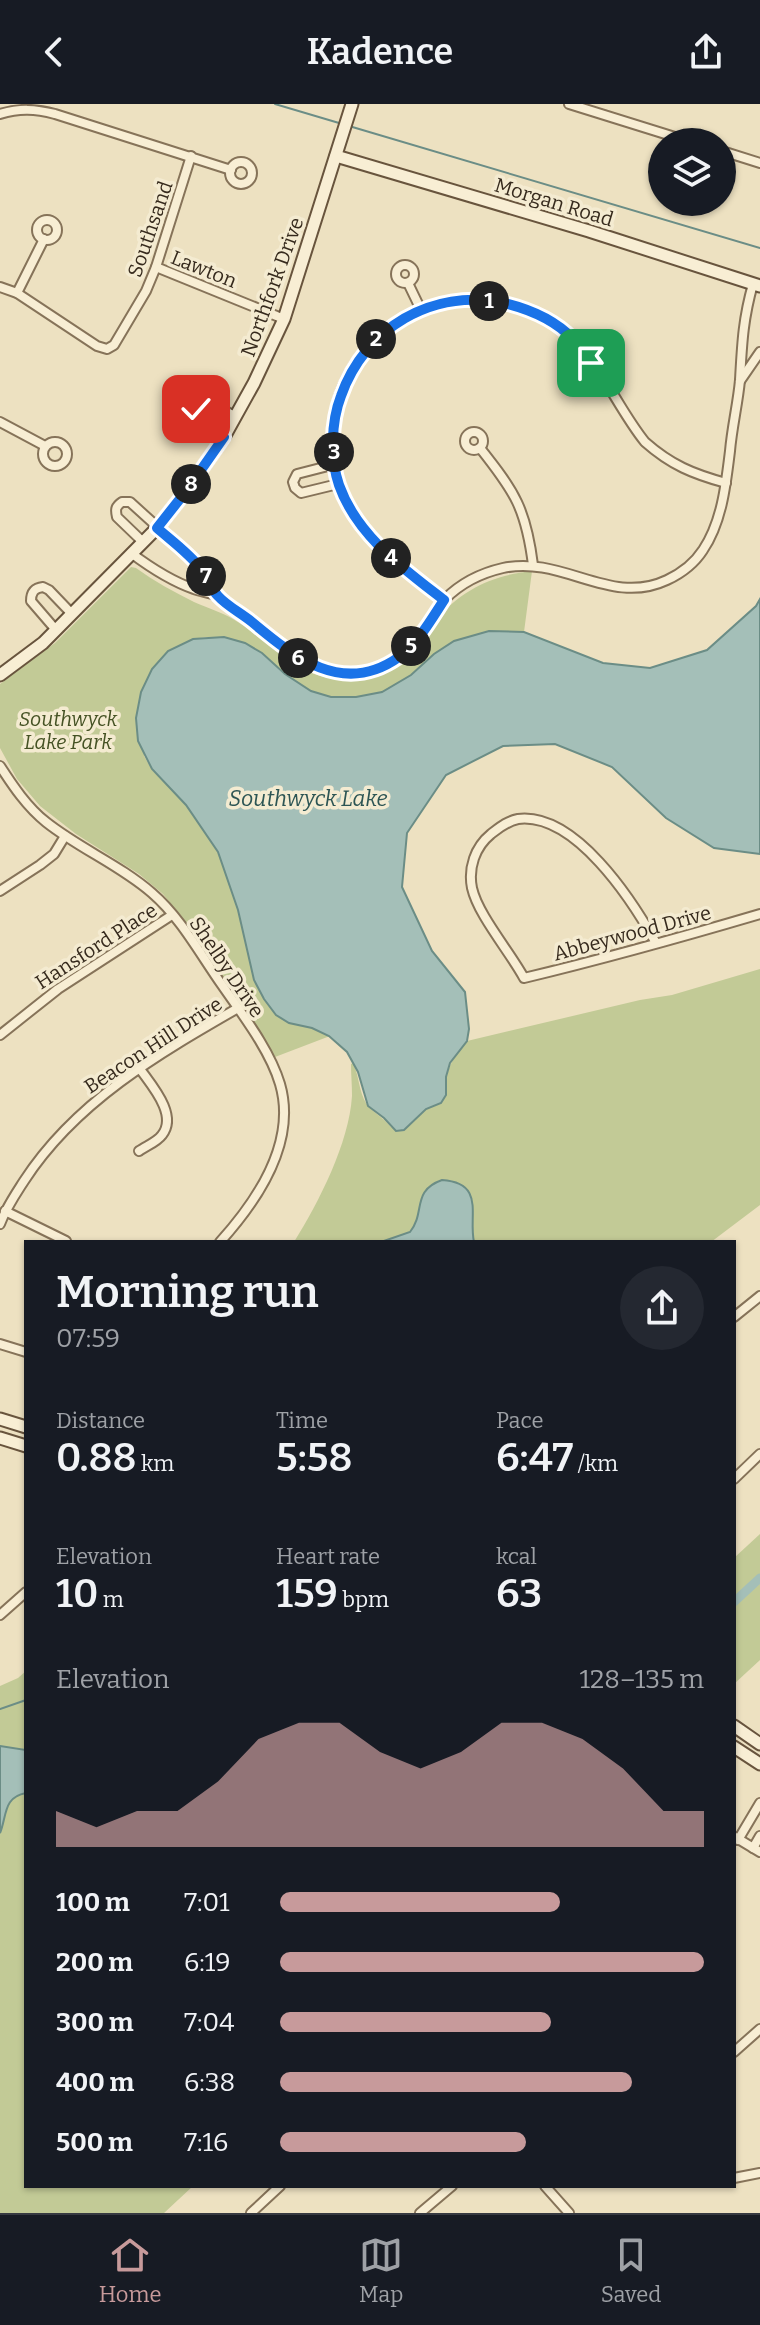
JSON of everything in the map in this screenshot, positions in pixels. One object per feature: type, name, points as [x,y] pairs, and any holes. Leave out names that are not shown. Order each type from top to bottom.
[{"type":"street","name":"Northfork Drive","points":[[0,675],[56,630],[157,528],[224,437],[284,319],[352,104]]},
{"type":"street","points":[[569,104],[648,129]]},
{"type":"street","points":[[0,114],[14,110],[44,111],[231,170]]},
{"type":"street","points":[[736,155],[760,163]]},
{"type":"street","name":"Southsand","points":[[17,293],[97,346],[107,349],[114,345],[146,291],[156,267],[191,156]]},
{"type":"street","name":"Morgan Road","points":[[336,156],[589,231],[757,285]]},
{"type":"street","points":[[0,287],[17,293],[44,239]]},
{"type":"street","name":"Lawton","points":[[156,267],[284,319]]},
{"type":"street","points":[[408,283],[421,310]]},
{"type":"street","points":[[143,542],[117,517],[117,506],[125,500],[194,560],[217,595],[295,656],[323,670],[348,673],[376,669],[399,657],[419,637],[444,600],[461,585],[483,573],[533,565],[622,588],[663,582],[681,573],[704,549],[712,534],[726,483],[740,381],[742,331],[757,285]]},
{"type":"street","points":[[444,600],[380,548],[354,515],[338,484],[333,443],[334,418],[351,371],[389,327],[421,310],[458,300],[495,301],[538,314],[573,339],[633,428],[658,453],[684,470],[726,483]]},
{"type":"street","points":[[581,350],[600,338],[609,337],[612,345],[591,363]]},
{"type":"street","points":[[740,381],[760,352]]},
{"type":"street","points":[[224,437],[195,417],[196,409],[202,402],[213,404],[236,417]]},
{"type":"street","points":[[0,422],[45,446]]},
{"type":"street","points":[[480,448],[509,485],[522,511],[530,537],[533,565]]},
{"type":"street","points":[[336,464],[297,474],[293,482],[301,493],[338,484]]},
{"type":"street","points":[[131,553],[172,580],[217,595]]},
{"type":"street","points":[[56,630],[31,601],[35,589],[43,587],[49,590],[72,614]]},
{"type":"street","name":"Shelby Drive","points":[[0,766],[43,820],[138,882],[162,902],[238,1008],[270,1059],[281,1085],[285,1114],[279,1148],[244,1214],[222,1240]]},
{"type":"street","name":"Abbeywood Drive","points":[[656,943],[636,907],[575,839],[555,826],[516,819],[488,836],[478,848],[471,876],[473,891],[524,978],[656,943],[760,914]]},
{"type":"street","points":[[0,891],[54,854],[65,836]]},
{"type":"street","name":"Hansford Place","points":[[0,1035],[58,989],[172,915]]},
{"type":"street","name":"Beacon Hill Drive","points":[[0,1224],[5,1211],[39,1160],[69,1125],[103,1095],[140,1069],[238,1008]]},
{"type":"street","points":[[139,1151],[162,1136],[168,1120],[140,1069]]},
{"type":"street","points":[[5,1211],[64,1240]]},
{"type":"street","points":[[736,1315],[760,1296]]},
{"type":"street","points":[[0,1344],[24,1351]]},
{"type":"street","points":[[0,1419],[24,1426]]},
{"type":"street","points":[[0,1438],[24,1445]]},
{"type":"street","points":[[736,1477],[760,1454]]},
{"type":"street","points":[[0,1615],[24,1594]]},
{"type":"street","points":[[736,1728],[760,1744]]},
{"type":"street","points":[[747,1736],[736,1749],[760,1764]]},
{"type":"street","points":[[760,1803],[736,1838],[756,1850],[760,1836]]},
{"type":"street","points":[[736,2050],[760,2029]]},
{"type":"street","points":[[736,2178],[760,2173]]},
{"type":"street","points":[[251,2213],[278,2188]]},
{"type":"street","points":[[420,2213],[450,2188]]},
{"type":"street","points":[[547,2188],[569,2213]]},
{"type":"street","points":[[258,2205],[267,2213]]},
{"type":"green space","name":"Southwyck Lake Park","points":[[131,567],[233,619],[305,670],[337,679],[368,677],[391,668],[411,652],[457,599],[492,580],[532,571],[524,632],[489,631],[434,654],[411,675],[382,692],[356,697],[331,697],[311,691],[245,643],[207,637],[193,639],[168,651],[144,756],[152,770],[186,804],[218,852],[238,910],[254,980],[276,1015],[289,1023],[330,1036],[275,1057],[197,937],[163,894],[40,806],[17,779],[0,748],[0,684],[55,643]]},
{"type":"green space","points":[[760,969],[760,1205],[714,1240],[295,1240],[323,1191],[339,1152],[350,1114],[351,1064],[366,1103],[391,1127],[404,1130],[446,1095],[450,1066],[467,1041],[672,995]]},
{"type":"green space","points":[[760,1534],[760,1660],[736,1682],[736,1556]]},
{"type":"green space","points":[[24,1673],[24,2188],[191,2188],[164,2213],[0,2213],[0,1686]]},
{"type":"water","name":"Southwyck Lake","points":[[760,599],[760,854],[714,848],[666,818],[612,767],[555,744],[503,746],[446,775],[407,833],[402,887],[432,951],[465,992],[469,1029],[467,1041],[450,1063],[446,1095],[441,1103],[426,1109],[404,1130],[396,1131],[368,1106],[358,1072],[347,1052],[329,1036],[289,1023],[276,1015],[264,999],[254,980],[238,910],[218,852],[186,805],[152,769],[138,741],[136,718],[141,692],[152,669],[168,651],[193,639],[224,637],[245,643],[262,653],[285,674],[311,691],[331,697],[356,697],[382,692],[411,675],[454,641],[489,631],[524,632],[603,663],[650,668],[707,650]]},
{"type":"water","points":[[442,1180],[465,1187],[472,1202],[474,1240],[387,1240],[410,1232],[422,1196]]},
{"type":"water","points":[[0,1746],[24,1750],[24,1794],[10,1803],[0,1833]]},
{"type":"waterway","points":[[275,104],[339,123]]},
{"type":"waterway","points":[[349,126],[760,248]]},
{"type":"waterway","points":[[736,1600],[760,1578]]},
{"type":"waterway","points":[[0,1709],[24,1701]]},
{"type":"route","points":[[196,409],[195,417],[199,421],[224,437],[157,528],[194,560],[217,595],[285,649],[323,670],[365,672],[389,663],[409,649],[444,600],[380,548],[354,515],[338,484],[333,443],[334,418],[345,383],[357,361],[376,339],[401,319],[442,303],[478,300],[518,306],[538,314],[573,339],[591,363]]}]
